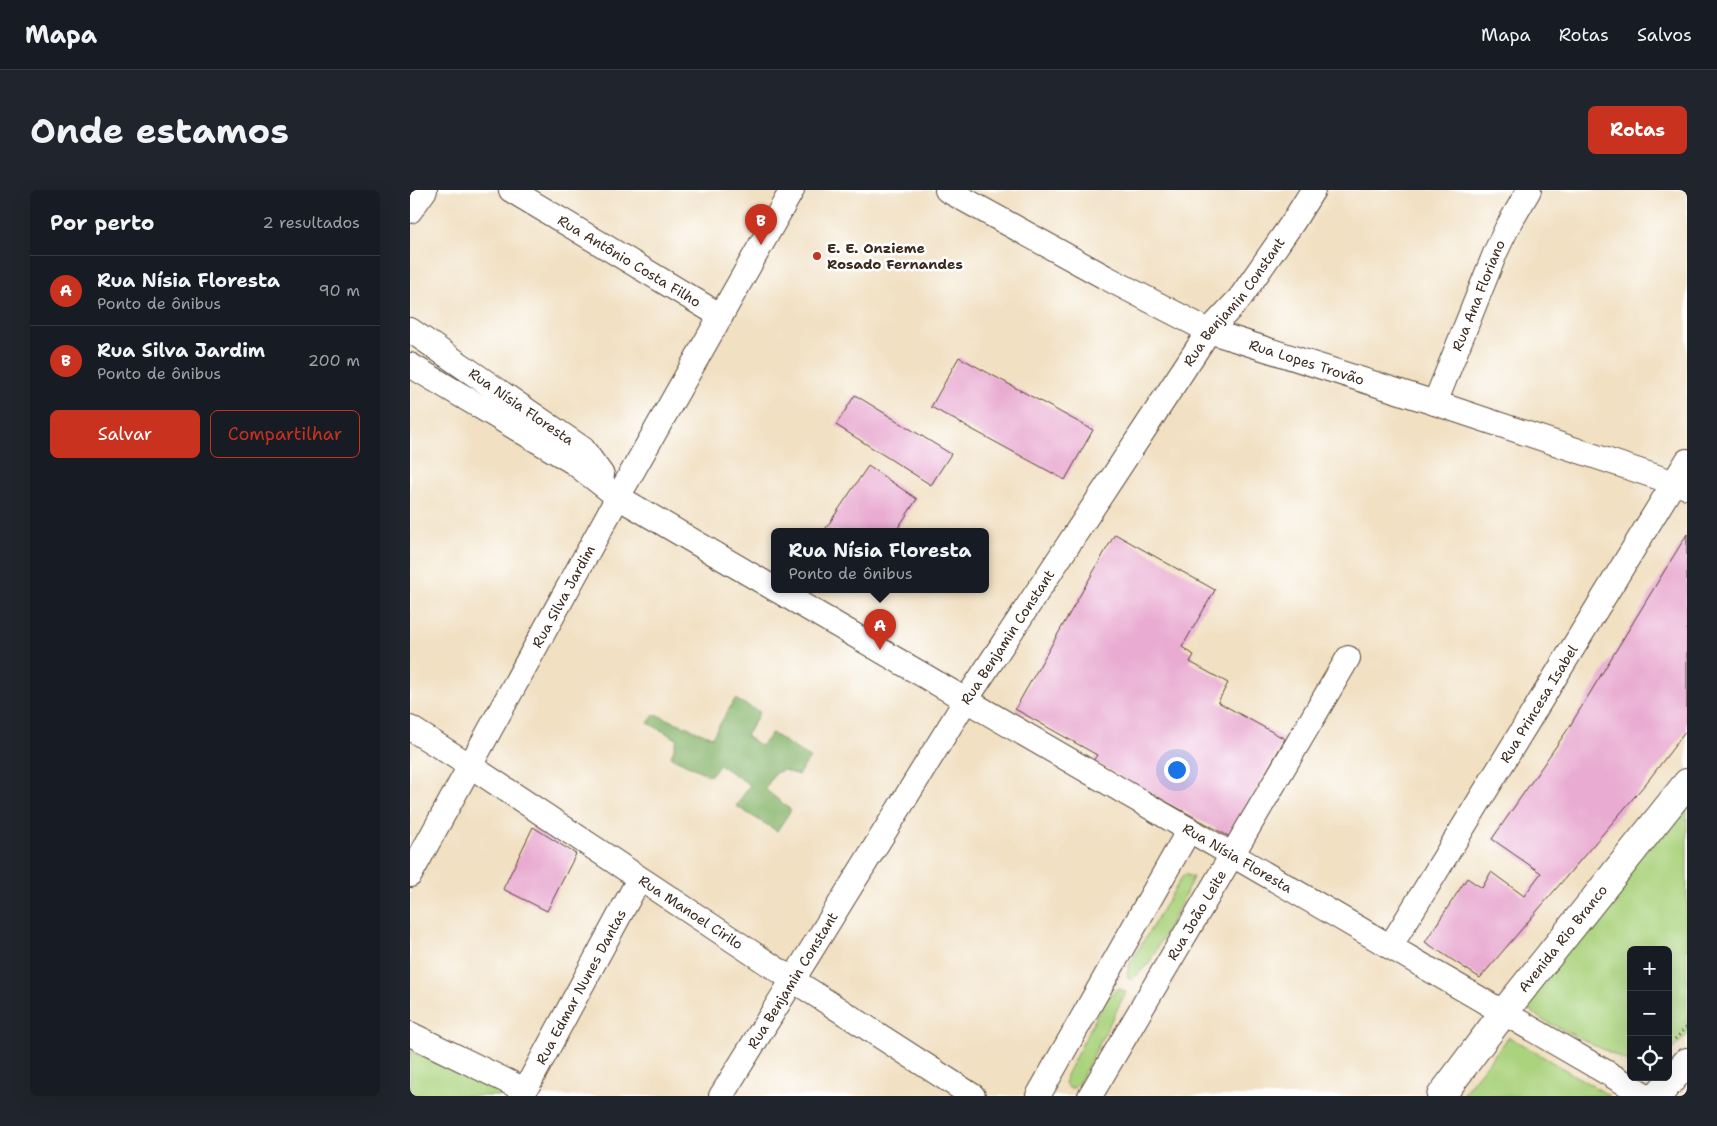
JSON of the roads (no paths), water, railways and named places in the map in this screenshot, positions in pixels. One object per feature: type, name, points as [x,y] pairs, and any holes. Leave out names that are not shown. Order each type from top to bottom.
[{"type":"main road","name":"Avenida Rio Branco","points":[[1441,1096],[1504,1012],[1687,783]]},
{"type":"main road","points":[[1656,1096],[1680,1051]]},
{"type":"street","points":[[410,211],[425,190]]},
{"type":"street","name":"Rua Antônio Costa Filho","points":[[511,190],[721,316]]},
{"type":"street","name":"Rua Silva Jardim","points":[[410,875],[618,497],[792,190]]},
{"type":"street","name":"Rua Benjamin Constant","points":[[720,1096],[966,700],[1209,331],[1240,298],[1313,190]]},
{"type":"street","name":"Rua Ana Floriano","points":[[1435,403],[1496,251],[1529,190]]},
{"type":"street","name":"Rua Lopes Trovão","points":[[957,192],[1105,277],[1209,331],[1680,484]]},
{"type":"street","name":"Rua Nísia Floresta","points":[[410,330],[583,449],[618,497]]},
{"type":"street","name":"Rua Nísia Floresta","points":[[410,365],[572,462],[618,497],[771,587]]},
{"type":"street","name":"Rua Princesa Isabel","points":[[1390,947],[1680,484],[1687,461]]},
{"type":"street","name":"Rua Nísia Floresta","points":[[782,593],[1647,1096]]},
{"type":"street","name":"Rua João Leite","points":[[1090,1096],[1348,658]]},
{"type":"street","name":"Rua Manoel Cirilo","points":[[410,728],[973,1096]]},
{"type":"street","points":[[1038,1096],[1189,830]]},
{"type":"street","name":"Rua Edmar Nunes Dantas","points":[[524,1093],[639,878]]},
{"type":"street","points":[[410,1034],[524,1093]]},
{"type":"place","name":"Rua Silva Jardim","points":[[761,245]]},
{"type":"place","name":"E. E. Onzieme Rosado Fernandes","points":[[817,256]]},
{"type":"place","name":"Rua Nísia Floresta","points":[[880,650]]}]
